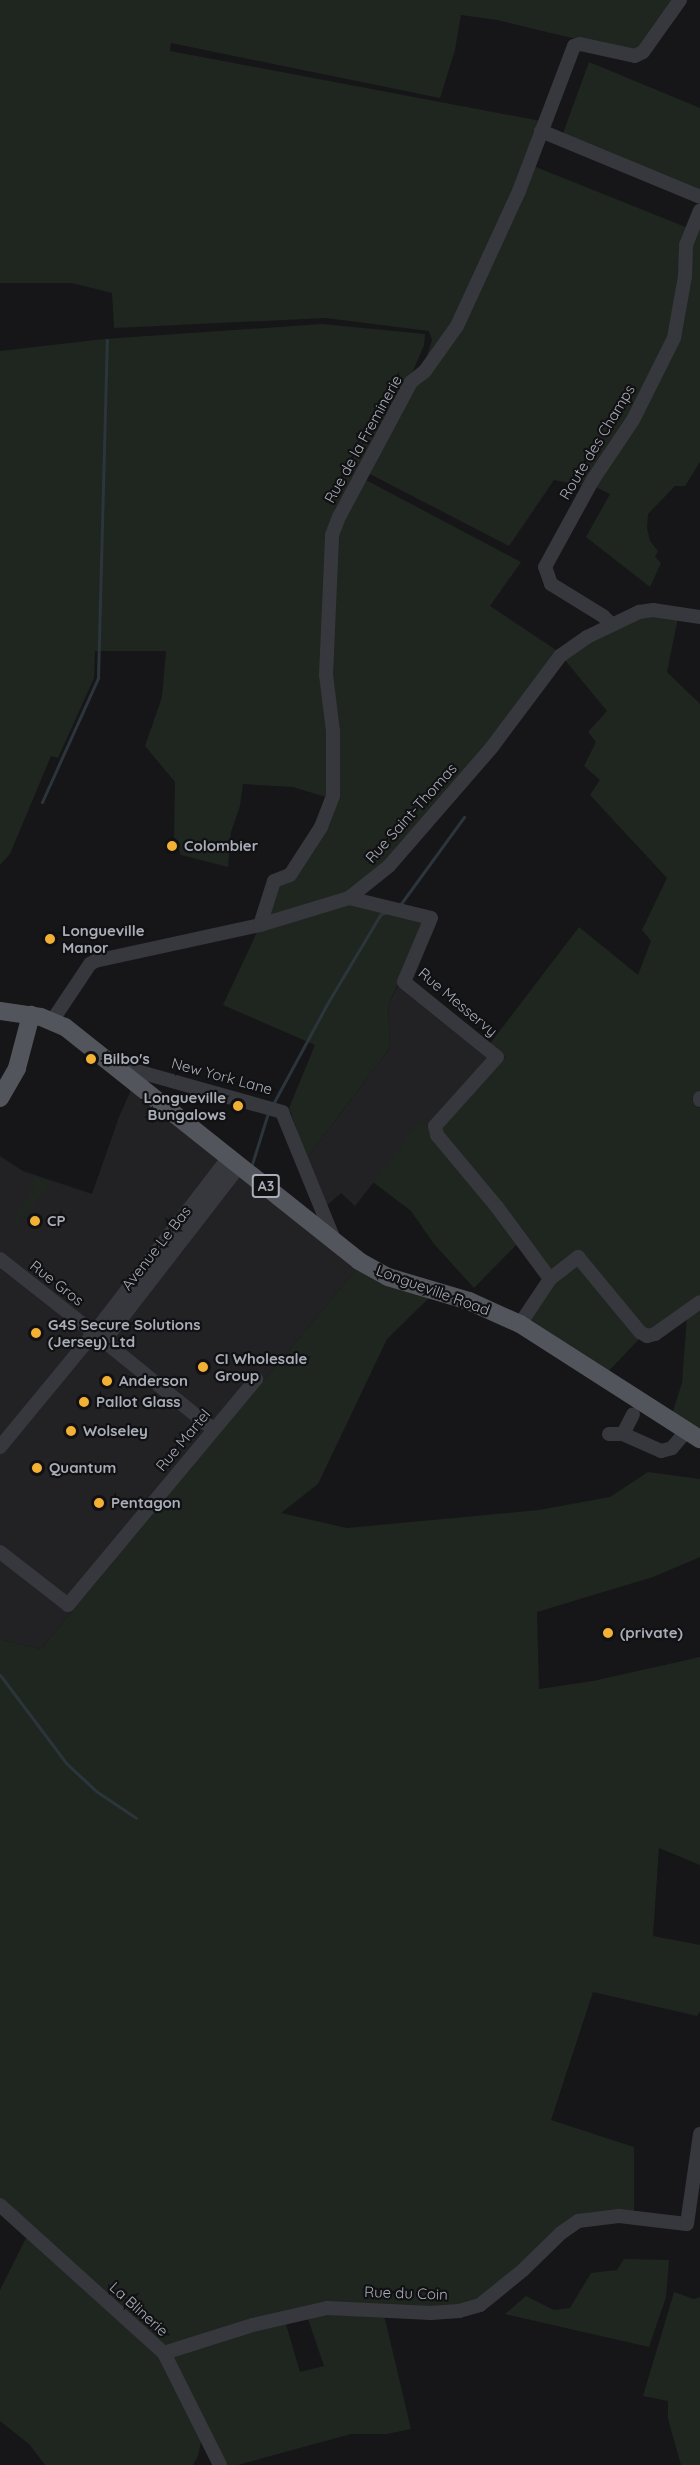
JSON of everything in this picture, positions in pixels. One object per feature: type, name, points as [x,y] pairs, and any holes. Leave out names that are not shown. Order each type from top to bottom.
[{"type":"main road","name":"Longueville Road","points":[[0,1011],[31,1015],[65,1027],[359,1261],[388,1276],[469,1302],[520,1324],[693,1435]]},
{"type":"main road","points":[[0,1098],[17,1068],[31,1015]]},
{"type":"street","name":"Rue de la Freminerie","points":[[260,925],[274,881],[290,875],[321,827],[333,796],[333,731],[326,675],[332,535],[411,382],[425,371],[457,326],[519,191],[574,46],[580,44],[635,56],[643,52],[680,0]]},
{"type":"street","points":[[541,131],[700,197]]},
{"type":"street","name":"Route des Champs","points":[[611,624],[603,616],[551,584],[545,567],[592,482],[633,420],[674,338],[685,276],[686,245],[700,211]]},
{"type":"street","name":"Rue Saint-Thomas","points":[[52,1021],[85,971],[96,961],[260,925],[349,898],[389,866],[492,747],[560,656],[611,624],[639,612],[653,610],[700,617]]},
{"type":"street","name":"Rue Messervy","points":[[349,898],[430,918],[404,982],[497,1057],[435,1126],[437,1135],[497,1207],[550,1279]]},
{"type":"street","name":"New York Lane","points":[[120,1071],[140,1072],[282,1112],[334,1242]]},
{"type":"street","name":"Avenue Le Bas","points":[[0,1447],[99,1337],[235,1161]]},
{"type":"street","points":[[520,1324],[550,1279],[578,1257],[640,1332],[647,1336],[655,1334],[700,1302]]},
{"type":"street","name":"Rue Gros","points":[[0,1259],[213,1429]]},
{"type":"street","name":"Rue Martel","points":[[0,1552],[68,1605],[256,1379]]},
{"type":"street","points":[[633,1414],[616,1434],[661,1451],[672,1448],[693,1435]]},
{"type":"street","points":[[696,2182],[700,2134]]},
{"type":"street","name":"Rue du Coin","points":[[164,2353],[253,2325],[327,2308],[431,2313],[459,2311],[480,2305],[523,2270],[561,2233],[578,2221],[619,2216],[687,2224],[696,2182]]},
{"type":"street","name":"La Blinerie","points":[[0,2205],[164,2353],[220,2465]]},
{"type":"shaded area","points":[[0,0],[677,0],[635,53],[497,20],[461,15],[455,50],[440,98],[171,43],[170,51],[541,121],[516,192],[449,335],[425,362],[432,340],[429,331],[326,318],[114,328],[112,293],[72,283],[0,283]]},
{"type":"shaded area","points":[[589,62],[700,108],[700,193],[562,136]]},
{"type":"shaded area","points":[[531,165],[688,228],[671,335],[641,395],[585,486],[554,480],[509,546],[366,472],[415,383],[432,368]]},
{"type":"shaded area","points":[[700,224],[700,462],[685,486],[675,486],[648,514],[647,528],[650,541],[658,551],[655,557],[661,563],[650,587],[586,537],[610,494],[593,486],[637,419],[691,273],[693,241]]},
{"type":"shaded area","points":[[322,324],[425,334],[424,345],[412,373],[331,521],[329,798],[293,787],[243,784],[240,806],[231,832],[228,867],[181,855],[174,837],[175,782],[145,746],[162,697],[166,651],[95,651],[94,678],[58,758],[51,756],[10,854],[0,865],[0,351],[104,339]]},
{"type":"shaded area","points":[[364,479],[521,562],[490,606],[559,652],[494,740],[383,866],[344,895],[263,919],[274,887],[291,878],[336,795],[330,679],[335,537]]},
{"type":"shaded area","points":[[641,616],[678,618],[667,672],[700,704],[700,1091],[692,1099],[700,1108],[700,1299],[655,1329],[644,1330],[580,1251],[552,1272],[440,1133],[440,1124],[505,1057],[489,1045],[579,927],[638,975],[651,941],[642,930],[667,878],[590,795],[600,780],[584,766],[596,742],[588,732],[607,711],[564,659],[592,639]]},
{"type":"shaded area","points":[[346,904],[426,921],[388,1006],[390,1048],[307,1158],[289,1108],[315,1045],[223,1005],[258,930]]},
{"type":"shaded area","points":[[399,983],[489,1057],[429,1127],[421,1122],[355,1206],[341,1193],[324,1208],[307,1158],[390,1048],[388,1006]]},
{"type":"shaded area","points":[[131,1090],[358,1267],[41,1649],[0,1639],[0,1156],[23,1171],[92,1194]]},
{"type":"shaded area","points":[[421,1121],[429,1127],[519,1242],[474,1288],[434,1244],[411,1211],[373,1182]]},
{"type":"shaded area","points":[[34,1176],[52,1182],[17,1225],[12,1220],[35,1190],[28,1184]]},
{"type":"shaded area","points":[[579,1261],[640,1338],[606,1374],[527,1321],[553,1282]]},
{"type":"shaded area","points":[[358,1267],[430,1297],[387,1339],[318,1484],[281,1513],[347,1528],[539,1510],[610,1497],[648,1472],[700,1479],[700,1557],[653,1577],[537,1612],[539,1689],[593,1681],[700,1657],[700,1865],[659,1848],[653,1936],[700,1945],[700,2011],[697,2016],[593,1992],[551,2120],[634,2147],[634,2214],[592,2212],[577,2215],[476,2301],[461,2305],[397,2308],[336,2304],[177,2346],[164,2345],[0,2200],[0,1639],[41,1649]]},
{"type":"shaded area","points":[[700,1308],[700,1432],[672,1414],[682,1383],[687,1316]]},
{"type":"shaded area","points":[[27,2236],[160,2358],[202,2437],[198,2456],[193,2465],[45,2465],[30,2445],[0,2421],[0,2290]]},
{"type":"shaded area","points":[[624,2259],[669,2260],[666,2297],[649,2347],[505,2314],[526,2296],[554,2310],[570,2308],[591,2273],[617,2270]]},
{"type":"shaded area","points":[[674,2292],[694,2299],[700,2297],[700,2465],[681,2465],[668,2419],[668,2401],[643,2396]]},
{"type":"shaded area","points":[[330,2313],[384,2315],[411,2429],[387,2434],[351,2434],[238,2465],[223,2465],[170,2357],[285,2321],[300,2372],[324,2366],[307,2316]]},
{"type":"waterway","points":[[42,802],[98,678],[107,340]]},
{"type":"waterway","points":[[400,905],[464,817]]},
{"type":"waterway","points":[[273,1104],[327,1004],[380,915],[386,912]]},
{"type":"waterway","points":[[252,1164],[268,1113]]},
{"type":"waterway","points":[[0,1675],[66,1763],[96,1791],[136,1818]]},
{"type":"place","name":"Colombier","points":[[172,846]]},
{"type":"place","name":"Longueville Manor","points":[[50,939]]},
{"type":"place","name":"Bilbo's","points":[[91,1059]]},
{"type":"place","name":"Longueville Bungalows","points":[[238,1106]]},
{"type":"place","name":"CP","points":[[35,1221]]},
{"type":"place","name":"G4S Secure Solutions (Jersey) Ltd","points":[[36,1333]]},
{"type":"place","name":"CI Wholesale Group","points":[[203,1367]]},
{"type":"place","name":"Anderson","points":[[107,1381]]},
{"type":"place","name":"Pallot Glass","points":[[84,1402]]},
{"type":"place","name":"Wolseley","points":[[71,1431]]},
{"type":"place","name":"Quantum","points":[[37,1468]]},
{"type":"place","name":"Pentagon","points":[[99,1503]]},
{"type":"place","name":"(private)","points":[[608,1633]]}]
